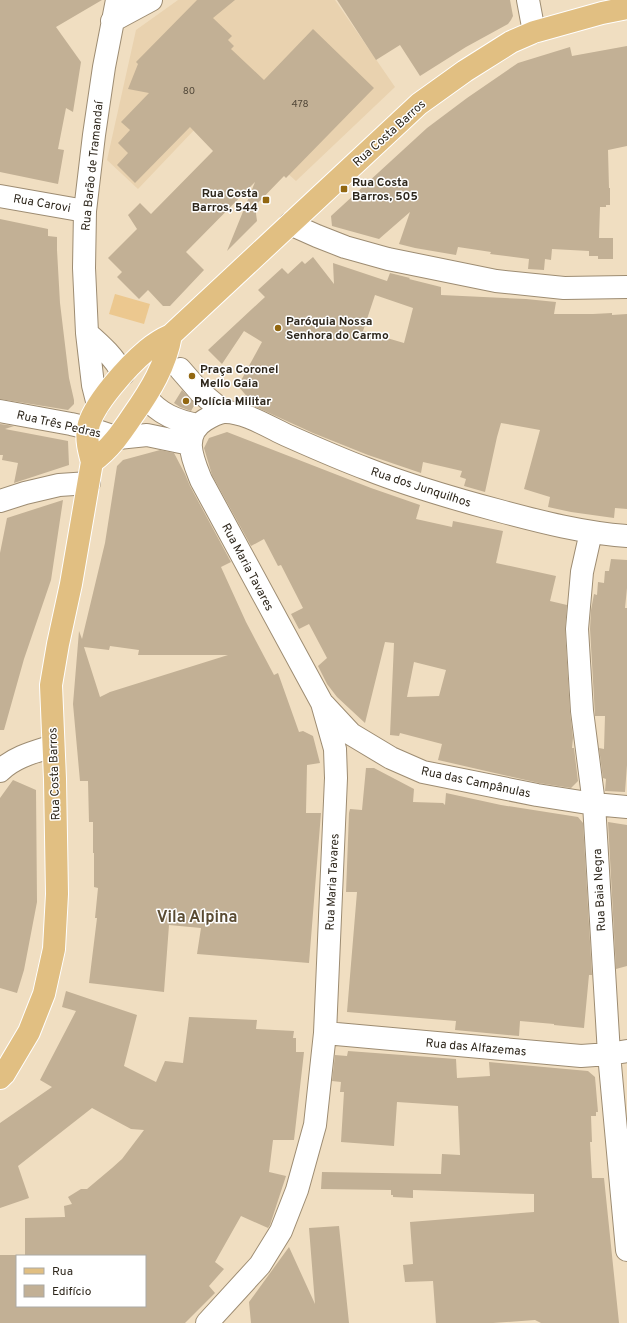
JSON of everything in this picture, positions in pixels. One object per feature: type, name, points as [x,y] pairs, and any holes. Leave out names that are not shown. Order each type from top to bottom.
[{"type":"main road","name":"Rua Costa Barros","points":[[0,1078],[4,1074],[29,1032],[44,994],[54,950],[56,894],[55,779],[51,686],[89,483],[92,462],[88,446],[88,428],[98,405],[123,374],[148,350],[170,334],[419,104],[465,70],[511,42],[534,32],[602,13],[627,8]]},
{"type":"main road","points":[[92,462],[103,454],[118,438],[146,396],[162,366],[167,353],[170,334]]},
{"type":"main road","points":[[118,438],[125,414],[128,396],[128,385],[123,374]]},
{"type":"street","name":"Rua Barão de Tramandaí","points":[[98,405],[93,385],[87,333],[84,268],[84,211],[95,127],[112,21],[117,0]]},
{"type":"street","points":[[112,21],[151,0]]},
{"type":"street","points":[[528,0],[534,32]]},
{"type":"street","name":"Rua Carovi","points":[[0,196],[84,211]]},
{"type":"street","points":[[290,224],[317,236],[388,259],[496,281],[564,288],[627,287]]},
{"type":"street","points":[[87,333],[114,358],[123,374]]},
{"type":"street","points":[[180,369],[200,392],[224,412]]},
{"type":"street","points":[[146,396],[157,408],[169,417],[183,422],[194,434]]},
{"type":"street","name":"Rua Três Pedras","points":[[0,411],[88,428],[118,438]]},
{"type":"street","points":[[118,438],[147,435],[194,434],[210,417],[224,412]]},
{"type":"street","name":"Rua dos Junquilhos","points":[[224,412],[235,413],[255,420],[367,469],[470,503],[536,521],[592,532],[627,536]]},
{"type":"street","name":"Rua Maria Tavares","points":[[194,434],[192,459],[201,480],[322,703],[335,749],[336,778],[325,1033],[315,1125],[297,1190],[281,1231],[260,1265],[207,1323]]},
{"type":"street","points":[[0,501],[58,485],[89,483]]},
{"type":"street","name":"Rua Baia Negra","points":[[592,532],[582,572],[577,629],[582,711],[594,804],[618,1053],[627,1250]]},
{"type":"street","name":"Rua das Campânulas","points":[[322,703],[351,734],[391,758],[423,772],[537,795],[594,804],[627,807]]},
{"type":"street","points":[[0,771],[8,764],[28,754],[53,746]]},
{"type":"street","name":"Rua das Alfazemas","points":[[325,1033],[581,1056],[618,1053]]},
{"type":"shaded area","points":[[178,0],[335,0],[395,87],[296,181],[215,108],[138,189],[107,160],[136,30]]},
{"type":"shaded area","points":[[115,294],[150,304],[144,324],[109,314]]},
{"type":"building","points":[[0,0],[102,0],[56,27],[81,62],[73,112],[66,108],[58,149],[64,150],[58,184],[0,172]]},
{"type":"building","points":[[197,0],[235,0],[213,18],[232,36],[228,40],[234,46],[231,49],[264,80],[313,29],[374,88],[286,178],[284,176],[255,206],[257,221],[227,251],[255,182],[186,252],[204,270],[170,306],[163,306],[148,290],[139,299],[117,277],[122,272],[108,258],[137,229],[128,215],[140,203],[151,214],[213,151],[190,127],[135,183],[117,165],[128,153],[118,143],[130,130],[121,122],[149,93],[128,89],[138,64],[136,62]]},
{"type":"building","points":[[337,0],[510,0],[513,16],[508,24],[466,47],[420,76],[400,45],[376,60]]},
{"type":"building","points":[[627,46],[627,146],[608,150],[610,205],[600,207],[599,238],[613,238],[613,259],[598,259],[598,256],[589,256],[589,251],[552,249],[551,260],[545,259],[544,270],[528,269],[529,259],[490,254],[491,252],[458,247],[456,255],[415,248],[399,244],[410,212],[379,239],[332,226],[331,216],[427,128],[518,63],[570,47],[572,56]]},
{"type":"building","points":[[0,219],[48,229],[48,236],[57,237],[60,303],[69,378],[74,400],[74,404],[68,410],[0,399]]},
{"type":"building","points":[[313,257],[334,284],[333,263],[387,281],[390,273],[441,287],[441,295],[556,302],[554,314],[627,314],[627,509],[615,508],[614,518],[571,512],[548,507],[550,497],[524,489],[540,430],[501,423],[485,492],[464,486],[466,479],[460,477],[462,471],[423,462],[421,473],[368,455],[313,433],[256,407],[238,386],[262,342],[244,331],[222,364],[208,350],[265,297],[258,290],[282,268],[288,274],[302,261],[305,264]],"holes":[[[375,295],[413,308],[404,343],[363,331]]]},
{"type":"building","name":"Polícia Militar","points":[[182,390],[195,404],[191,411],[174,403]]},
{"type":"building","points":[[0,424],[14,426],[5,429],[68,441],[69,465],[14,483],[18,463],[2,460],[3,455],[0,455]]},
{"type":"building","points":[[227,432],[371,488],[420,505],[416,519],[452,527],[453,521],[503,531],[496,563],[556,576],[550,601],[567,605],[565,630],[573,738],[572,748],[574,748],[578,781],[571,788],[539,783],[438,760],[442,744],[400,733],[399,736],[390,735],[394,643],[385,642],[365,723],[337,697],[327,684],[318,666],[327,658],[309,624],[299,629],[291,614],[303,608],[281,565],[278,566],[264,539],[251,546],[212,475],[204,448],[209,438]],"holes":[[[414,662],[446,670],[439,696],[407,697]]]},
{"type":"building","points":[[160,450],[174,453],[231,562],[221,567],[246,622],[274,675],[278,673],[299,732],[303,731],[313,736],[320,763],[307,765],[306,813],[321,813],[309,963],[197,954],[201,928],[169,925],[164,992],[89,983],[97,918],[95,918],[98,888],[94,887],[93,822],[89,822],[88,781],[80,781],[73,704],[79,631],[82,639],[105,543],[117,466],[123,460]],"holes":[[[110,646],[139,650],[138,655],[228,655],[110,692],[100,697],[84,647],[109,650]]]},
{"type":"building","points":[[63,500],[51,580],[24,659],[4,730],[0,730],[0,553],[7,518]]},
{"type":"building","points":[[611,559],[627,560],[625,608],[627,608],[627,765],[625,792],[605,791],[606,779],[603,778],[599,748],[604,749],[605,716],[595,716],[590,629],[591,610],[594,594],[597,595],[598,582],[604,583],[605,571],[609,571]]},
{"type":"building","points":[[366,768],[374,768],[414,789],[413,802],[443,803],[445,805],[446,793],[501,805],[578,817],[583,823],[592,975],[589,975],[584,1028],[520,1021],[519,1036],[455,1030],[456,1021],[347,1012],[357,892],[346,892],[349,813],[350,809],[362,810]]},
{"type":"building","points":[[13,780],[36,790],[37,902],[24,970],[17,993],[0,988],[0,798]]},
{"type":"building","points":[[608,822],[627,825],[627,966],[616,969]]},
{"type":"building","points":[[66,991],[137,1015],[124,1066],[156,1082],[165,1061],[183,1063],[189,1017],[257,1020],[256,1029],[294,1031],[293,1038],[296,1038],[296,1052],[304,1052],[294,1140],[273,1140],[269,1172],[286,1176],[270,1225],[268,1228],[241,1216],[215,1262],[224,1269],[209,1286],[215,1293],[185,1323],[0,1323],[0,1255],[16,1255],[16,1307],[146,1307],[146,1255],[25,1255],[25,1218],[65,1217],[64,1206],[72,1204],[68,1197],[81,1189],[87,1189],[112,1168],[122,1159],[144,1130],[131,1129],[92,1108],[18,1166],[29,1198],[0,1208],[0,1123],[52,1087],[40,1080],[76,1011],[62,1007]]},
{"type":"building","points":[[348,1051],[456,1059],[457,1078],[490,1076],[489,1062],[588,1071],[595,1077],[598,1112],[596,1112],[596,1116],[591,1116],[592,1142],[590,1142],[592,1178],[604,1178],[619,1323],[541,1323],[535,1320],[493,1323],[436,1323],[433,1281],[405,1282],[403,1265],[413,1264],[410,1222],[534,1212],[534,1194],[413,1190],[413,1198],[393,1197],[393,1195],[391,1195],[391,1190],[321,1189],[322,1172],[441,1174],[442,1154],[460,1155],[458,1106],[397,1102],[394,1146],[341,1142],[344,1092],[340,1092],[341,1082],[332,1081],[335,1055],[347,1056]]},
{"type":"building","points":[[339,1226],[349,1323],[251,1323],[249,1302],[289,1247],[315,1304],[309,1228]]},
{"type":"place","name":"Rua Costa Barros, 505","points":[[344,189]]},
{"type":"place","name":"Rua Costa Barros, 544","points":[[266,200]]},
{"type":"place","name":"Paróquia Nossa Senhora do Carmo","points":[[278,328]]},
{"type":"place","name":"Praça Coronel Mello Gaia","points":[[192,376]]},
{"type":"place","name":"Polícia Militar","points":[[186,401]]},
{"type":"district","name":"Vila Alpina","points":[[197,916]]}]
